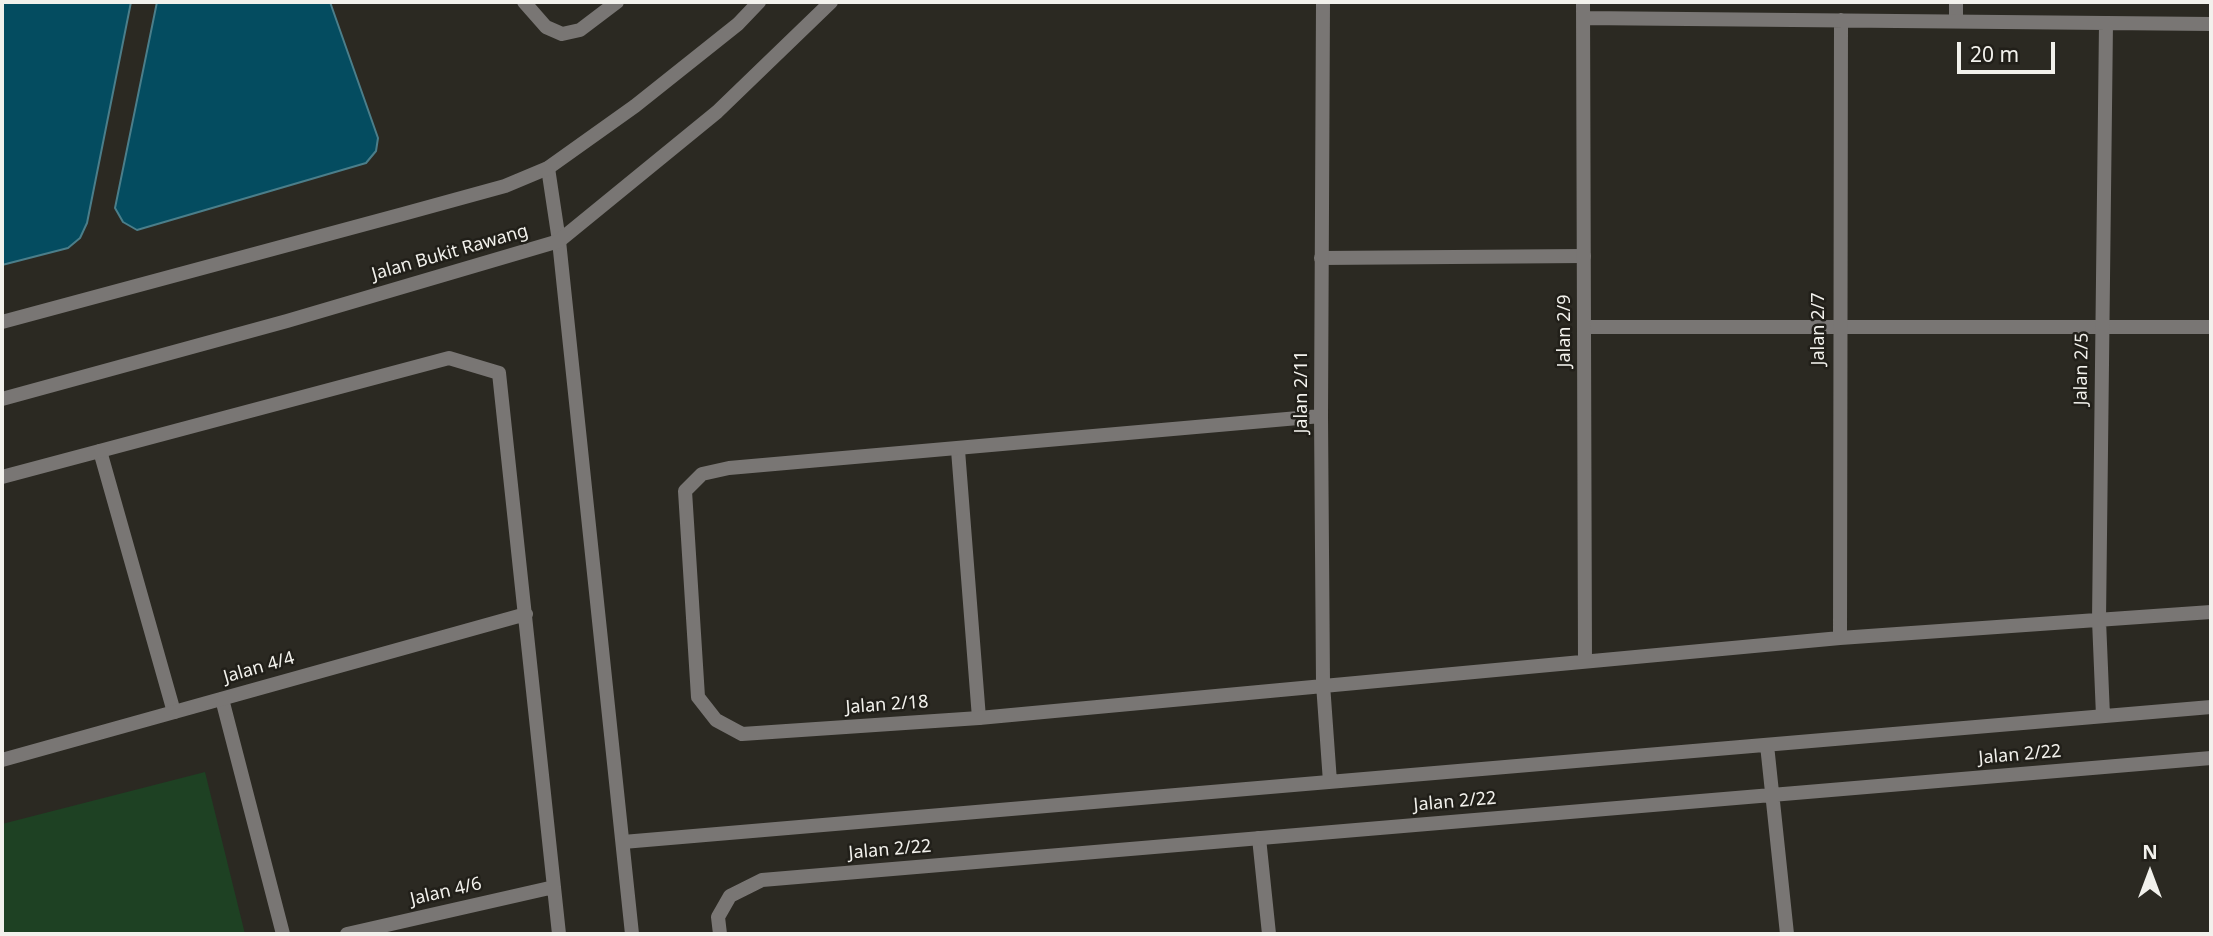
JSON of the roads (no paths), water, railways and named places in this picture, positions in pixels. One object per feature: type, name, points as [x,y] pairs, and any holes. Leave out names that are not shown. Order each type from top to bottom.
[{"type":"street","points":[[524,2],[546,27],[562,34],[579,30],[617,2]]},
{"type":"street","points":[[2,322],[505,186],[548,168],[707,49],[738,24],[759,2]]},
{"type":"street","name":"Jalan Bukit Rawang","points":[[2,399],[274,325],[559,242],[717,112],[831,2]]},
{"type":"street","name":"Jalan 2/11","points":[[1323,2],[1323,684],[1330,782]]},
{"type":"street","name":"Jalan 2/9","points":[[1583,2],[1585,661]]},
{"type":"street","points":[[1956,2],[1956,21]]},
{"type":"street","points":[[1583,18],[2211,24]]},
{"type":"street","name":"Jalan 2/7","points":[[1840,638],[1838,328],[1841,20]]},
{"type":"street","name":"Jalan 2/5","points":[[2103,716],[2099,621],[2106,23]]},
{"type":"street","points":[[548,168],[559,242],[632,934]]},
{"type":"street","points":[[1321,258],[1584,256]]},
{"type":"street","points":[[1584,327],[2211,327]]},
{"type":"street","points":[[2,477],[449,358],[499,373],[559,934]]},
{"type":"street","points":[[979,718],[958,450],[1321,416]]},
{"type":"street","name":"Jalan 2/18","points":[[958,450],[729,468],[702,474],[685,491],[698,697],[716,720],[743,734],[979,718],[1840,638],[2211,612]]},
{"type":"street","points":[[100,451],[173,712]]},
{"type":"street","name":"Jalan 4/4","points":[[2,760],[526,614]]},
{"type":"street","points":[[222,699],[283,934]]},
{"type":"street","points":[[622,842],[2211,707]]},
{"type":"street","points":[[1767,745],[1787,934]]},
{"type":"street","name":"Jalan 2/22","points":[[720,934],[718,917],[730,896],[762,880],[2211,758]]},
{"type":"street","points":[[1259,838],[1269,934]]},
{"type":"street","name":"Jalan 4/6","points":[[347,934],[554,887]]},
{"type":"water","points":[[2,2],[131,2],[87,223],[80,238],[68,248],[2,265]]},
{"type":"water","points":[[157,2],[330,2],[378,138],[376,151],[366,163],[137,230],[123,222],[115,208]]}]
